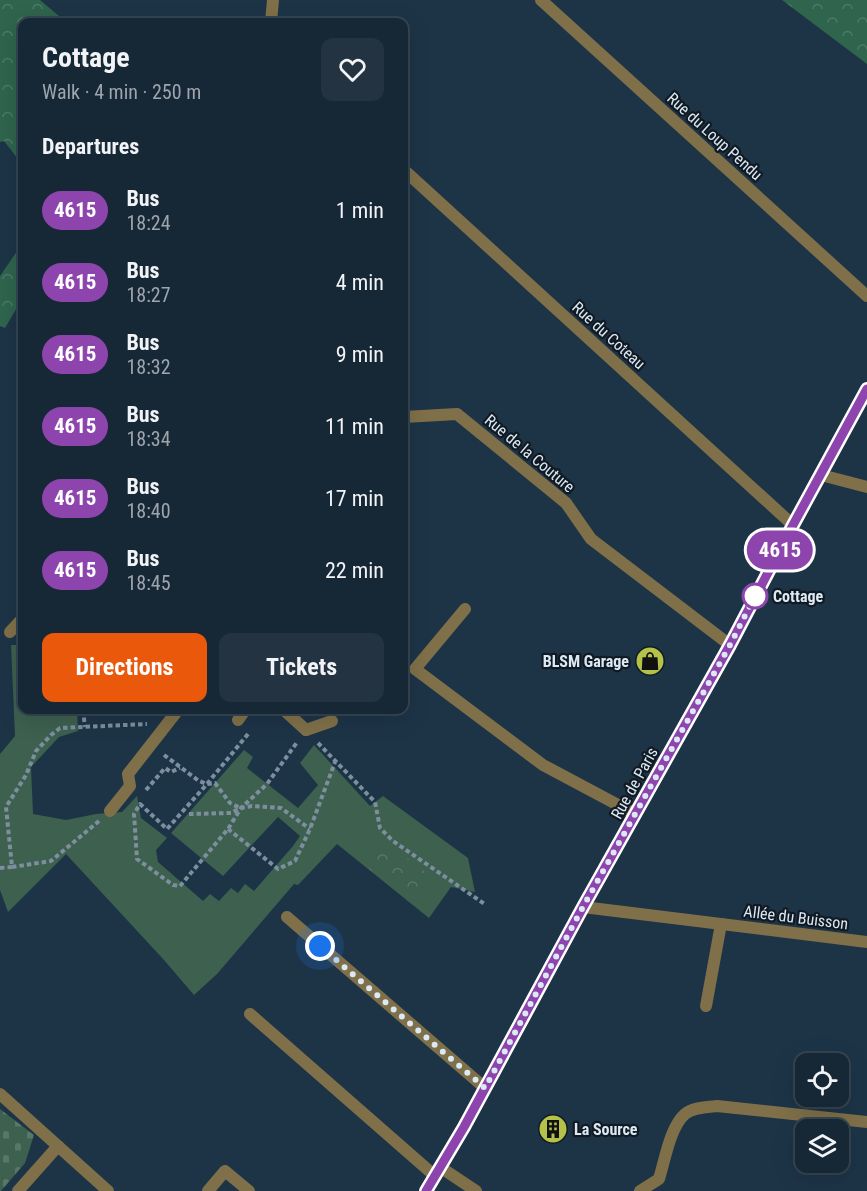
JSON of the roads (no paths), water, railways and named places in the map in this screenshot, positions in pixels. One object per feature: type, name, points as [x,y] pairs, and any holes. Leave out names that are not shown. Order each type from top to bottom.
[{"type":"street","points":[[271,18],[273,0]]},
{"type":"street","name":"Rue du Loup Pendu","points":[[541,0],[867,296]]},
{"type":"street","name":"Rue du Coteau","points":[[408,174],[793,525]]},
{"type":"street","name":"Rue de Paris","points":[[426,1191],[730,645],[867,389]]},
{"type":"street","name":"Rue de la Couture","points":[[408,417],[457,414],[566,503],[591,540],[730,645]]},
{"type":"street","points":[[821,475],[867,487]]},
{"type":"street","points":[[465,609],[415,669],[543,765],[635,814]]},
{"type":"street","points":[[10,632],[18,623]]},
{"type":"street","points":[[110,811],[130,786],[128,774],[174,714]]},
{"type":"street","points":[[288,714],[306,730],[332,721]]},
{"type":"street","name":"Allée du Buisson","points":[[583,907],[867,942]]},
{"type":"street","points":[[287,917],[485,1088]]},
{"type":"street","name":"Allée du Buisson","points":[[706,1006],[721,924]]},
{"type":"street","points":[[250,1014],[437,1171],[476,1191]]},
{"type":"street","points":[[0,1094],[108,1191]]},
{"type":"street","points":[[640,1191],[659,1179],[674,1128],[686,1112],[701,1107],[717,1106],[867,1122]]},
{"type":"street","points":[[18,1191],[58,1146]]},
{"type":"street","points":[[208,1191],[225,1171],[249,1191]]},
{"type":"place","name":"Cottage","points":[[755,596]]},
{"type":"place","name":"BLSM Garage","points":[[650,661]]},
{"type":"place","name":"La Source","points":[[553,1129]]}]
